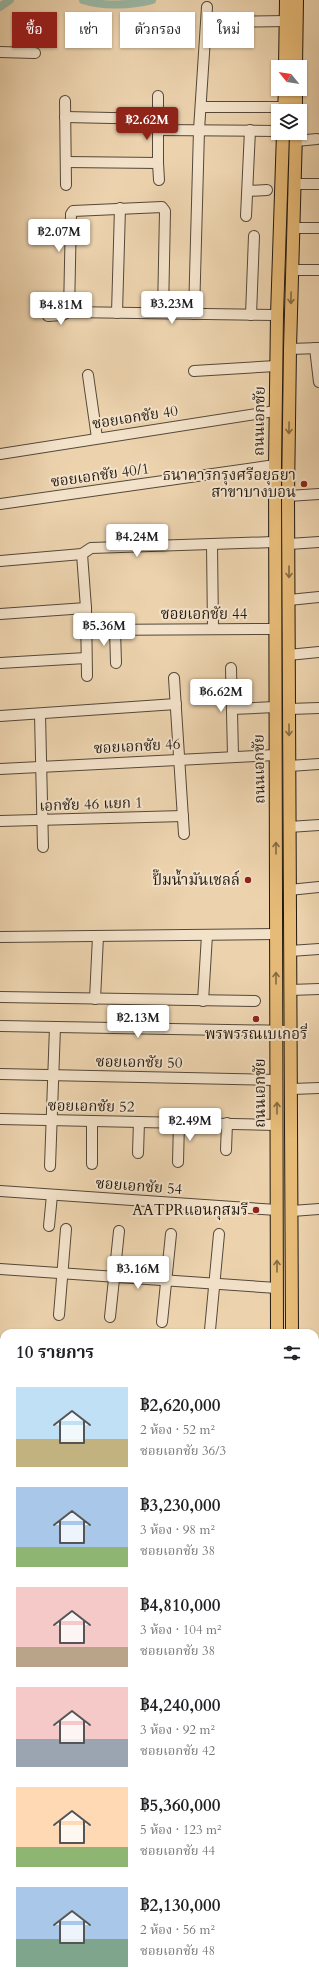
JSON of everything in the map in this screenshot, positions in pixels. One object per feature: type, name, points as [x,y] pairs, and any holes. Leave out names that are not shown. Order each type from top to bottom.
[{"type":"main road","points":[[285,60],[286,0]]},
{"type":"main road","points":[[296,60],[297,0]]},
{"type":"main road","name":"ถนนเอกชัย","points":[[277,1329],[274,465],[283,140]]},
{"type":"main road","name":"ถนนเอกชัย","points":[[292,1329],[288,496],[290,349],[296,140]]},
{"type":"main road","points":[[280,212],[294,213]]},
{"type":"main road","points":[[274,629],[289,629]]},
{"type":"street","points":[[207,7],[207,12]]},
{"type":"street","points":[[254,21],[286,21]]},
{"type":"street","points":[[194,314],[199,130],[205,48]]},
{"type":"street","points":[[0,52],[35,53]]},
{"type":"street","points":[[158,96],[159,180]]},
{"type":"street","points":[[65,101],[66,184]]},
{"type":"street","points":[[201,107],[271,109]]},
{"type":"street","points":[[65,117],[158,119]]},
{"type":"street","points":[[158,130],[271,131]]},
{"type":"street","points":[[246,216],[250,130]]},
{"type":"street","points":[[307,138],[317,139]]},
{"type":"street","points":[[66,162],[158,163]]},
{"type":"street","points":[[295,184],[319,184]]},
{"type":"street","points":[[248,191],[267,190]]},
{"type":"street","points":[[69,312],[71,214],[77,210],[162,207],[165,211],[163,313]]},
{"type":"street","points":[[117,313],[120,208]]},
{"type":"street","points":[[293,228],[319,228]]},
{"type":"street","points":[[251,315],[254,236]]},
{"type":"street","points":[[292,270],[319,270]]},
{"type":"street","points":[[48,316],[62,315],[69,312],[277,315]]},
{"type":"street","points":[[290,349],[317,348],[319,382]]},
{"type":"street","points":[[194,371],[276,366]]},
{"type":"street","points":[[88,375],[97,438]]},
{"type":"street","name":"ซอยเอกชัย 40","points":[[0,454],[275,411]]},
{"type":"street","name":"ซอยเอกชัย 40/1","points":[[0,504],[274,465]]},
{"type":"street","points":[[288,496],[319,494]]},
{"type":"street","points":[[0,560],[82,554],[91,548],[274,542]]},
{"type":"street","points":[[288,544],[319,542]]},
{"type":"street","points":[[212,544],[213,628]]},
{"type":"street","points":[[82,554],[86,608],[87,676]]},
{"type":"street","points":[[289,600],[319,597]]},
{"type":"street","points":[[0,614],[86,608]]},
{"type":"street","name":"ซอยเอกชัย 44","points":[[86,630],[213,628],[274,629]]},
{"type":"street","points":[[115,630],[116,663]]},
{"type":"street","points":[[288,655],[319,652]]},
{"type":"street","points":[[0,663],[86,658]]},
{"type":"street","points":[[231,668],[233,756]]},
{"type":"street","points":[[174,678],[184,834]]},
{"type":"street","points":[[0,716],[176,704]]},
{"type":"street","points":[[232,709],[275,707]]},
{"type":"street","points":[[289,709],[319,708]]},
{"type":"street","points":[[40,714],[43,847]]},
{"type":"street","name":"ซอยเอกชัย 46","points":[[0,769],[276,755]]},
{"type":"street","points":[[289,766],[319,764]]},
{"type":"street","name":"เอกชัย 46 แยก 1","points":[[0,821],[183,816]]},
{"type":"street","points":[[289,827],[319,825]]},
{"type":"street","points":[[289,890],[319,887]]},
{"type":"street","points":[[0,936],[276,934]]},
{"type":"street","points":[[203,1001],[206,935]]},
{"type":"street","points":[[96,999],[98,936]]},
{"type":"street","points":[[290,951],[319,949]]},
{"type":"street","points":[[290,990],[319,989]]},
{"type":"street","points":[[0,997],[255,1001]]},
{"type":"street","points":[[0,1026],[291,1031]]},
{"type":"street","points":[[50,1166],[53,1120],[55,1027]]},
{"type":"street","name":"ซอยเอกชัย 50","points":[[0,1074],[277,1080]]},
{"type":"street","points":[[292,1089],[319,1088]]},
{"type":"street","name":"ซอยเอกชัย 52","points":[[0,1119],[277,1125]]},
{"type":"street","points":[[92,1121],[92,1164]]},
{"type":"street","points":[[138,1153],[139,1122]]},
{"type":"street","points":[[178,1162],[179,1122]]},
{"type":"street","points":[[226,1123],[226,1150]]},
{"type":"street","name":"ซอยเอกชัย 54","points":[[0,1191],[277,1210]]},
{"type":"street","points":[[49,1226],[52,1195]]},
{"type":"street","points":[[292,1211],[319,1209]]},
{"type":"street","points":[[59,1315],[66,1229]]},
{"type":"street","points":[[110,1318],[119,1232]]},
{"type":"street","points":[[162,1322],[165,1280],[171,1234]]},
{"type":"street","points":[[210,1329],[219,1234]]},
{"type":"street","points":[[0,1269],[114,1278],[165,1280],[214,1285],[277,1288]]},
{"type":"waterway","points":[[0,7],[10,0]]},
{"type":"waterway","points":[[83,0],[100,4],[135,3],[152,0]]},
{"type":"place","name":"ธนาคารกรุงศรีอยุธยา สาขาบางบอน","points":[[304,484]]},
{"type":"place","name":"ปั๊มน้ำมันเชลล์","points":[[248,880]]},
{"type":"place","name":"พรพรรณเบเกอรี่","points":[[256,1019]]},
{"type":"place","name":"AATPRแอนกุสมรี","points":[[256,1210]]}]
